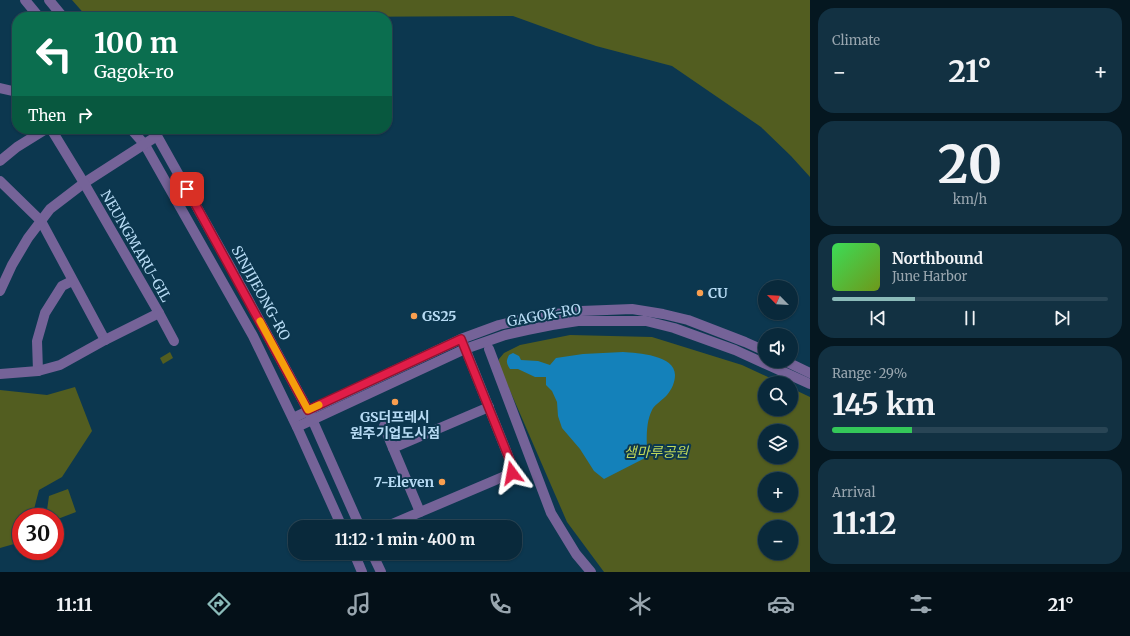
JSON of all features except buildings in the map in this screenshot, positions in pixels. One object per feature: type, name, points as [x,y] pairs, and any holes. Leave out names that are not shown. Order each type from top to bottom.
[{"type":"street","points":[[24,0],[35,12]]},
{"type":"street","points":[[49,0],[59,12]]},
{"type":"street","points":[[0,88],[12,91]]},
{"type":"street","points":[[0,161],[17,147],[38,134]]},
{"type":"street","name":"NEUNGMARU-GIL","points":[[0,374],[38,371],[60,365],[105,340],[159,313],[54,134]]},
{"type":"street","name":"SINJIJEONG-RO","points":[[135,134],[145,145],[253,336],[295,422],[339,520]]},
{"type":"street","name":"NEUNGMARU-GIL","points":[[0,291],[12,264],[50,209],[84,183],[145,145],[153,134]]},
{"type":"street","name":"SINJIJEONG-RO","points":[[156,134],[231,268],[312,420]]},
{"type":"street","points":[[0,181],[41,221],[105,340]]},
{"type":"street","points":[[38,371],[38,341],[45,313],[62,286],[72,281]]},
{"type":"street","name":"GAGOK-RO","points":[[295,422],[308,410],[461,339],[499,325],[538,316],[581,311],[632,308],[688,320],[758,348]]},
{"type":"street","points":[[159,313],[174,341]]},
{"type":"street","name":"GAGOK-RO","points":[[295,422],[312,420],[465,349],[505,336],[552,325],[578,321],[646,321],[674,328],[736,350],[810,384]]},
{"type":"street","points":[[401,520],[512,473],[513,468],[461,339]]},
{"type":"street","points":[[488,349],[551,513],[576,554],[591,572]]},
{"type":"street","points":[[798,367],[810,373]]},
{"type":"street","points":[[393,448],[489,407]]},
{"type":"street","points":[[312,420],[357,520]]},
{"type":"street","points":[[384,426],[420,512]]},
{"type":"street","points":[[357,560],[362,572]]},
{"type":"street","points":[[375,560],[381,572]]},
{"type":"green space","points":[[72,0],[810,0],[810,177],[761,127],[672,66],[596,46],[513,16],[392,17],[392,12],[83,12]]},
{"type":"green space","name":"샘마루공원","points":[[570,335],[652,337],[742,365],[766,376],[758,376],[758,416],[798,416],[798,391],[810,397],[810,572],[604,572],[567,522],[508,386],[497,369],[499,359],[504,353],[520,345]]},
{"type":"green space","points":[[170,352],[173,358],[163,364],[160,358]]},
{"type":"green space","points":[[75,387],[92,431],[62,477],[39,490],[34,508],[12,508],[12,545],[0,548],[0,390],[47,395]]},
{"type":"green space","points":[[68,489],[76,512],[64,517],[64,508],[47,508],[49,496]]},
{"type":"water","points":[[623,352],[646,354],[663,359],[673,368],[675,378],[670,390],[653,408],[650,415],[647,433],[647,457],[604,479],[594,471],[580,449],[562,428],[558,416],[557,402],[552,391],[546,385],[546,377],[535,377],[518,369],[510,369],[507,364],[507,360],[509,355],[513,353],[519,356],[521,360],[538,361],[550,365],[556,358],[583,354]]},
{"type":"slow traffic","points":[[260,321],[308,410],[319,405]]},
{"type":"place","name":"CU","points":[[700,293]]},
{"type":"place","name":"GS25","points":[[414,316]]},
{"type":"place","name":"GS더프레시 원주기업도시점","points":[[395,402]]},
{"type":"place","name":"7-Eleven","points":[[442,482]]},
{"type":"route","points":[[187,189],[308,410],[461,339],[513,468],[512,473]]}]
